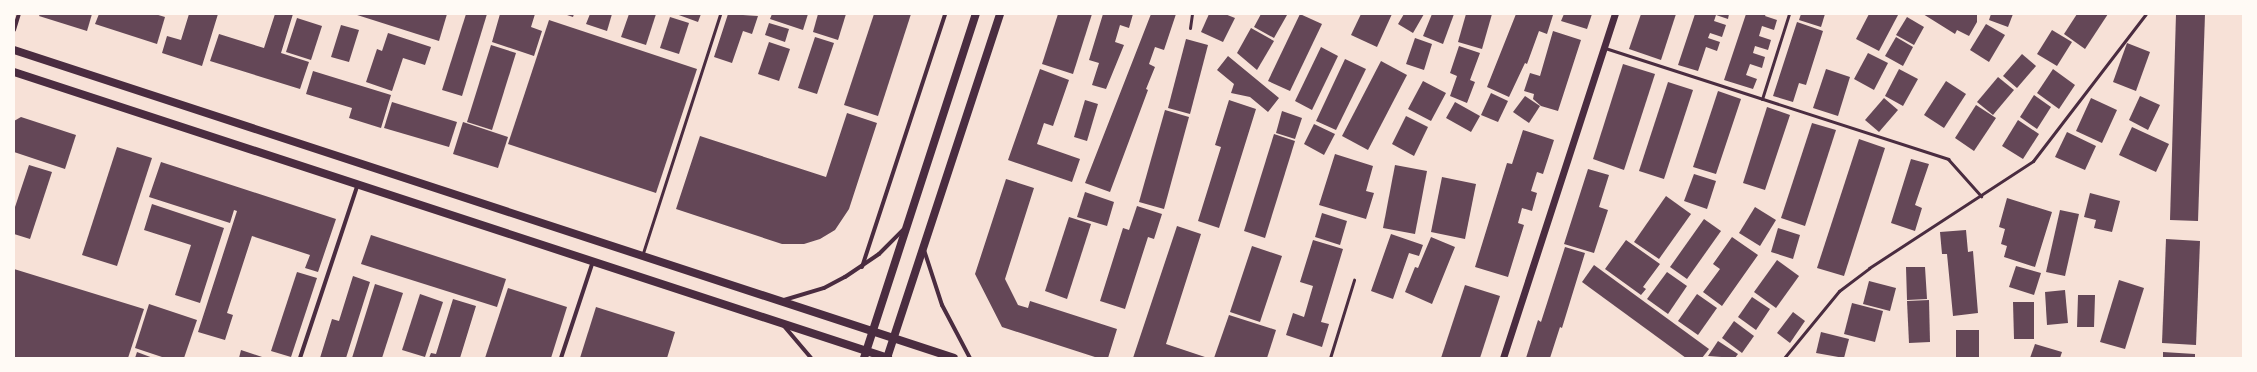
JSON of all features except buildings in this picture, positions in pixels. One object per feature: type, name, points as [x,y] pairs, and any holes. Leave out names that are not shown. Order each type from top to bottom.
[{"type":"main road","points":[[865,355],[976,14]]},
{"type":"main road","points":[[14,72],[781,323],[865,355],[887,358],[1000,14]]},
{"type":"main road","points":[[14,50],[954,358]]},
{"type":"street","points":[[14,30],[20,14]]},
{"type":"street","points":[[862,266],[945,14]]},
{"type":"street","points":[[1503,358],[1615,14]]},
{"type":"street","points":[[300,358],[358,184]]},
{"type":"street","points":[[781,301],[824,288],[862,266],[908,225]]},
{"type":"street","points":[[924,248],[942,305],[970,358]]},
{"type":"street","points":[[561,358],[593,261]]},
{"type":"street","points":[[781,323],[811,358]]},
{"type":"lane","points":[[642,256],[720,14]]},
{"type":"lane","points":[[1190,28],[1192,14]]},
{"type":"lane","points":[[1762,99],[1789,14]]},
{"type":"lane","points":[[1784,358],[1839,291],[1869,268],[2033,161],[2146,14]]},
{"type":"lane","points":[[1604,47],[1948,159],[1981,196]]},
{"type":"lane","points":[[1330,358],[1354,280]]}]
